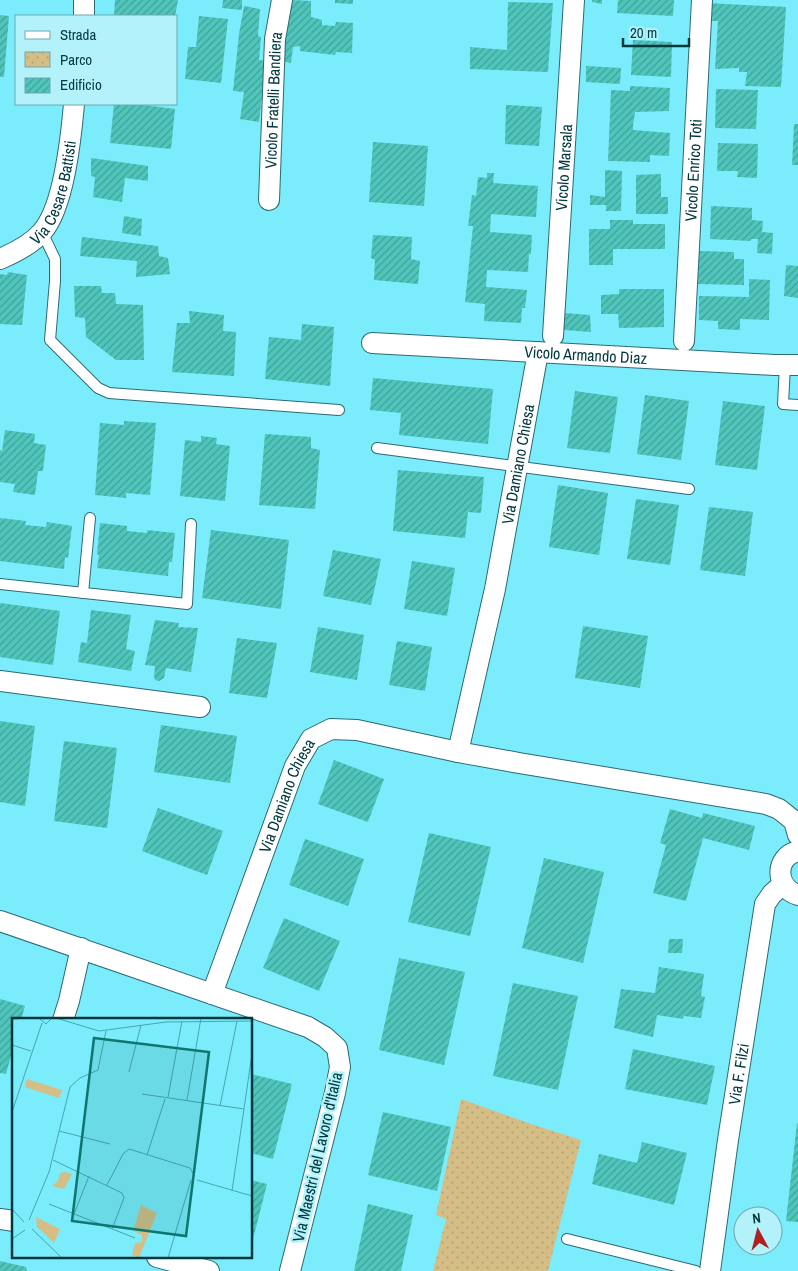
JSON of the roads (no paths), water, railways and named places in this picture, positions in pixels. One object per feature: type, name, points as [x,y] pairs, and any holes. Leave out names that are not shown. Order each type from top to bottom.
[{"type":"street","points":[[84,0],[84,15]]},
{"type":"street","name":"Vicolo Fratelli Bandiera","points":[[269,200],[275,39],[282,0]]},
{"type":"street","name":"Vicolo Marsala","points":[[553,336],[574,0]]},
{"type":"street","name":"Vicolo Enrico Toti","points":[[684,341],[702,0]]},
{"type":"street","name":"Via Cesare Battisti","points":[[0,259],[26,245],[42,232],[53,215],[63,181],[74,105]]},
{"type":"street","name":"Vicolo Armando Diaz","points":[[372,343],[792,365]]},
{"type":"street","name":"Via Damiano Chiesa","points":[[458,752],[495,589],[538,352]]},
{"type":"street","points":[[0,681],[200,707]]},
{"type":"street","name":"Via Damiano Chiesa","points":[[212,994],[295,766],[311,739],[331,729],[357,730],[458,752],[766,804],[779,808],[794,821],[798,835]]},
{"type":"street","points":[[790,890],[781,878],[780,870],[782,863],[787,857],[793,852],[798,851]]},
{"type":"street","name":"Via F. Filzi","points":[[710,1271],[725,1157],[765,904],[772,894],[790,890]]},
{"type":"street","points":[[0,921],[212,994]]},
{"type":"street","points":[[64,1018],[81,948]]},
{"type":"street","name":"Via Maestri del Lavoro d'Italia","points":[[212,994],[308,1027],[325,1037],[337,1048],[340,1067],[335,1093],[290,1271]]},
{"type":"street","points":[[161,1258],[209,1271]]},
{"type":"lane","points":[[42,232],[55,259],[50,340],[98,388],[109,393],[338,410]]},
{"type":"lane","points":[[792,365],[783,404],[798,405]]},
{"type":"lane","points":[[377,448],[689,489]]},
{"type":"lane","points":[[83,593],[90,518]]},
{"type":"lane","points":[[0,584],[187,604],[191,524]]},
{"type":"lane","points":[[568,1239],[696,1271]]}]
